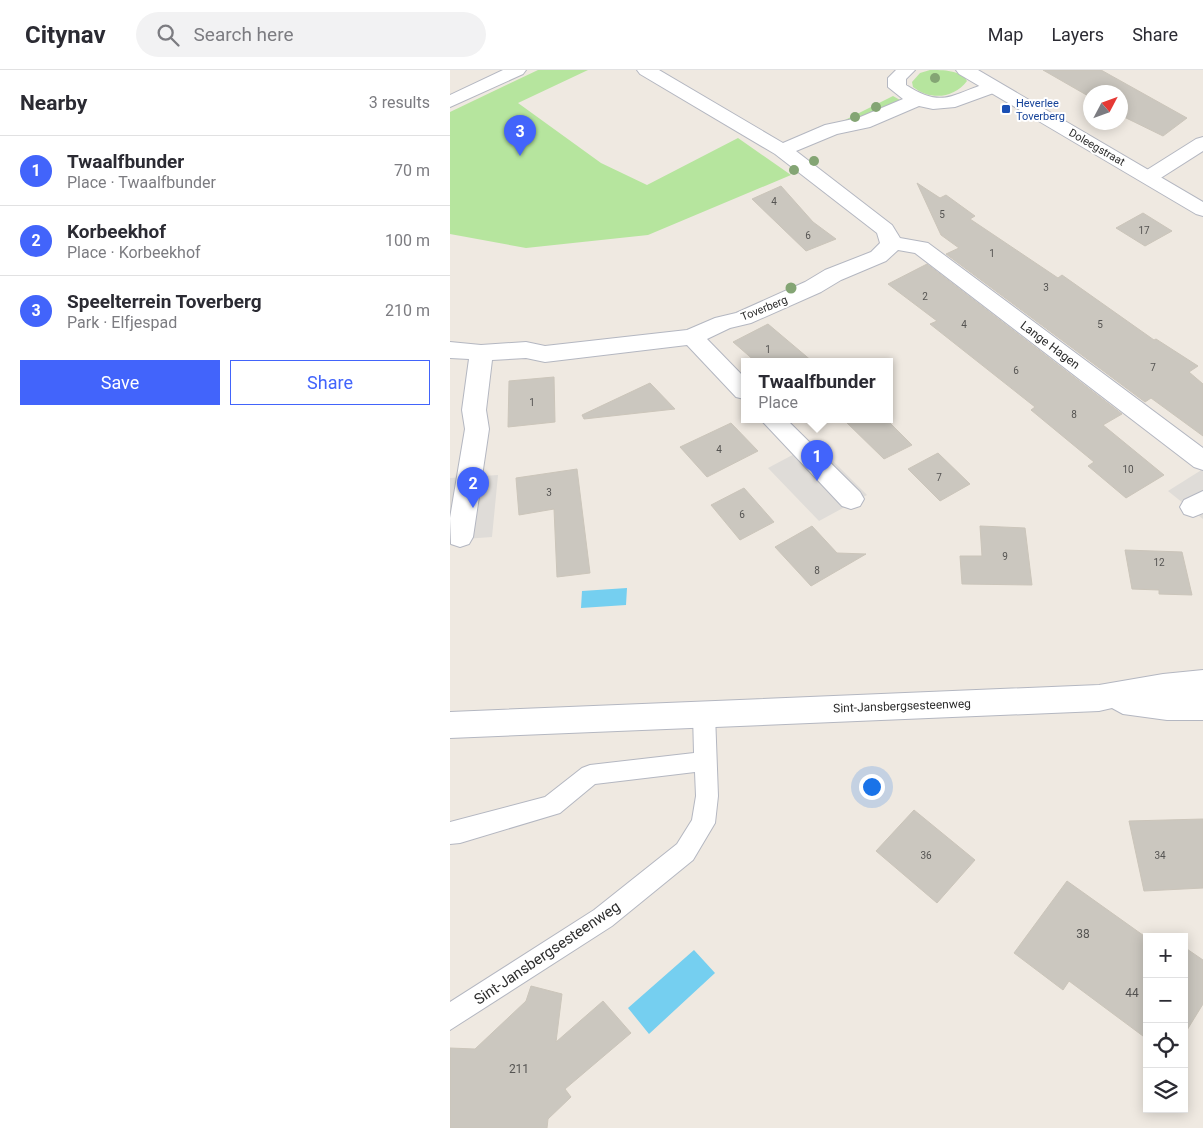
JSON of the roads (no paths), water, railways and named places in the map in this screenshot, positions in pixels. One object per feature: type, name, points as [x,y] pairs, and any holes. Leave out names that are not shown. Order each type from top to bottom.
[{"type":"street","points":[[450,102],[517,70]]},
{"type":"street","points":[[646,70],[782,150],[870,216],[885,229],[890,236],[891,243]]},
{"type":"street","points":[[906,70],[897,78],[890,91],[914,100],[935,104],[954,102],[992,87]]},
{"type":"street","name":"Doleegstraat","points":[[965,70],[1203,210]]},
{"type":"street","points":[[782,150],[832,129],[863,123],[914,100]]},
{"type":"street","points":[[832,129],[842,114],[858,106]]},
{"type":"street","points":[[1149,177],[1203,143]]},
{"type":"street","name":"Toverberg","points":[[450,350],[482,353],[526,350],[545,354],[584,348],[638,345],[692,337],[723,322],[743,318],[813,288],[818,282],[884,253],[891,243]]},
{"type":"street","name":"Lange Hagen","points":[[891,243],[921,247],[1203,461]]},
{"type":"street","points":[[692,337],[741,388]]},
{"type":"street","points":[[460,537],[477,429],[474,410],[482,353]]},
{"type":"street","points":[[776,423],[850,498]]},
{"type":"street","name":"Sint-Jansbergsesteenweg","points":[[450,725],[1099,698],[1163,686],[1203,682]]},
{"type":"street","name":"Sint-Jansbergsesteenweg","points":[[1099,698],[1167,707],[1203,707]]},
{"type":"lane","name":"Sint-Jansbergsesteenweg","points":[[450,1017],[603,918],[685,852],[703,823],[707,796],[704,714]]},
{"type":"lane","points":[[450,833],[460,832],[552,806],[590,775],[706,762]]},
{"type":"water","points":[[627,588],[626,605],[581,608],[582,591]]},
{"type":"water","points":[[694,950],[715,973],[649,1034],[628,1008]]},
{"type":"place","name":"Heverlee Toverberg","points":[[1006,109]]},
{"type":"place","name":"Speelterrein Toverberg","points":[[520,156]]},
{"type":"place","name":"Twaalfbunder","points":[[817,481]]},
{"type":"place","name":"Korbeekhof","points":[[473,508]]}]
